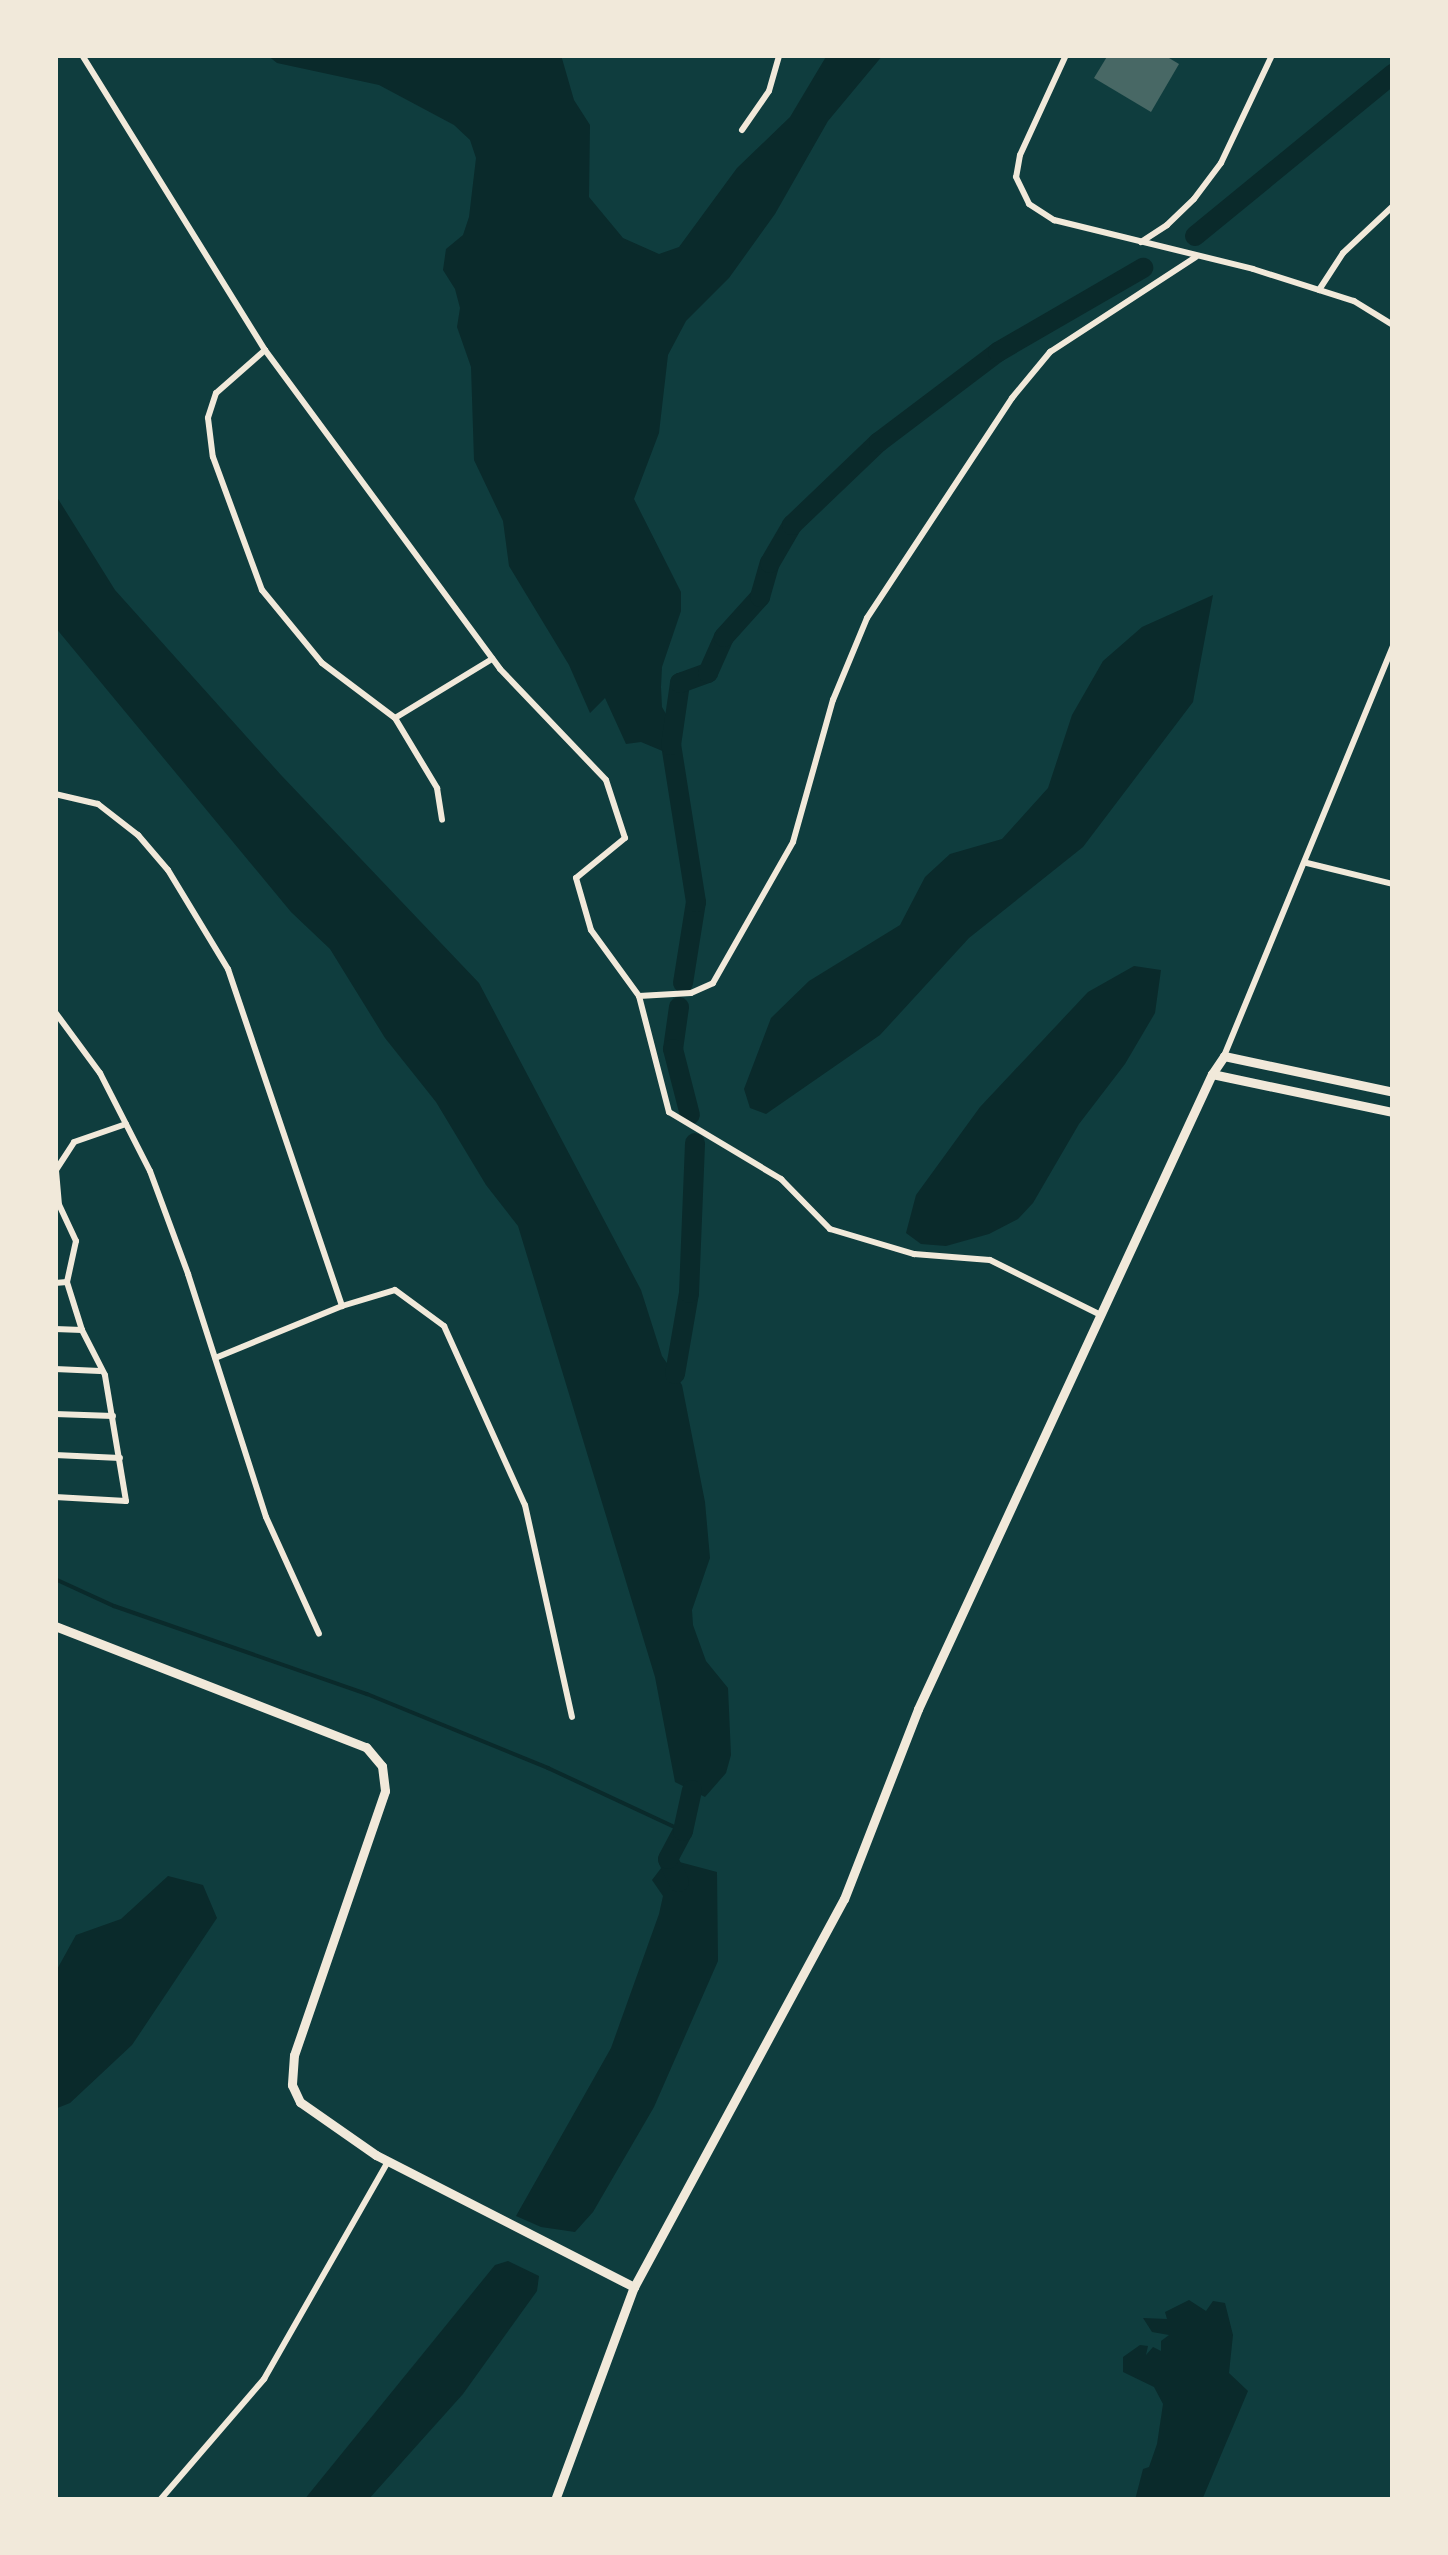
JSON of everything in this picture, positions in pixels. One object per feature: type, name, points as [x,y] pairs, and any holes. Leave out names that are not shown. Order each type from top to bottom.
[{"type":"street","points":[[82,55],[265,350],[492,659],[606,780],[625,838],[576,878],[591,930],[639,996],[669,1112],[780,1179],[830,1229],[914,1254],[990,1260],[1099,1314]]},
{"type":"street","points":[[742,130],[769,91],[779,55]]},
{"type":"street","points":[[1066,55],[1020,155],[1018,186],[1028,204],[1044,216],[1354,301],[1393,326]]},
{"type":"street","points":[[1140,242],[1167,226],[1221,163],[1272,55]]},
{"type":"street","points":[[1319,290],[1343,253],[1393,206]]},
{"type":"street","points":[[639,996],[691,993],[713,983],[793,842],[832,700],[867,618],[1012,398],[1050,352],[1196,257]]},
{"type":"street","points":[[265,350],[216,393],[208,418],[222,484],[262,590],[322,663],[395,718],[437,788],[442,820]]},
{"type":"street","points":[[555,2500],[634,2288],[844,1900],[918,1709],[1099,1314],[1224,1056],[1393,646]]},
{"type":"street","points":[[395,718],[492,659]]},
{"type":"street","points":[[55,794],[98,804],[138,834],[168,870],[228,969],[342,1306]]},
{"type":"street","points":[[1307,862],[1393,884]]},
{"type":"street","points":[[55,1012],[100,1073],[150,1171],[216,1358],[266,1517],[319,1634]]},
{"type":"street","points":[[1224,1056],[1393,1092]]},
{"type":"street","points":[[1212,1074],[1393,1112]]},
{"type":"street","points":[[55,1497],[126,1502],[105,1375],[82,1330],[66,1282],[76,1241],[59,1205],[56,1170],[74,1142],[126,1124]]},
{"type":"street","points":[[55,1283],[66,1282]]},
{"type":"street","points":[[216,1358],[342,1306],[395,1290],[444,1326],[525,1505],[572,1717]]},
{"type":"street","points":[[55,1329],[82,1330]]},
{"type":"street","points":[[55,1369],[100,1371]]},
{"type":"street","points":[[55,1414],[113,1416]]},
{"type":"street","points":[[55,1455],[120,1458]]},
{"type":"street","points":[[55,1626],[366,1746],[382,1766],[385,1790],[294,2056],[292,2085],[313,2115],[388,2162],[634,2288]]},
{"type":"street","points":[[160,2500],[264,2379],[388,2162]]},
{"type":"water","points":[[267,55],[561,55],[574,100],[590,125],[589,197],[623,238],[659,254],[679,247],[737,168],[790,117],[827,55],[883,55],[828,121],[775,214],[729,278],[686,321],[668,355],[659,433],[634,499],[681,592],[681,611],[662,667],[662,707],[679,737],[672,755],[641,742],[626,744],[605,698],[590,713],[569,665],[509,566],[503,521],[474,460],[471,367],[457,327],[460,308],[455,289],[443,270],[446,249],[463,235],[469,217],[476,158],[470,140],[454,125],[379,85],[277,63]]},
{"type":"water","points":[[55,494],[115,590],[281,775],[479,983],[641,1290],[662,1356],[682,1385],[705,1502],[710,1558],[692,1610],[693,1625],[706,1661],[728,1688],[731,1755],[726,1773],[705,1797],[675,1782],[655,1677],[518,1226],[486,1185],[436,1102],[385,1038],[330,949],[291,912],[55,627]]},
{"type":"water","points":[[1213,595],[1193,702],[1083,847],[969,938],[880,1035],[766,1114],[750,1108],[744,1089],[771,1018],[809,981],[900,925],[925,877],[950,854],[1002,839],[1048,788],[1072,715],[1103,661],[1142,627]]},
{"type":"water","points":[[1134,966],[1161,970],[1155,1013],[1125,1064],[1079,1124],[1033,1203],[1018,1219],[989,1234],[946,1246],[921,1244],[906,1233],[916,1195],[980,1107],[1088,992]]},
{"type":"water","points":[[668,1859],[717,1872],[718,1961],[654,2107],[593,2212],[575,2232],[541,2227],[516,2216],[611,2048],[659,1914],[663,1896],[652,1880]]},
{"type":"water","points":[[168,1876],[203,1885],[217,1918],[132,2045],[70,2103],[55,2109],[55,1973],[76,1935],[121,1919]]},
{"type":"water","points":[[508,2261],[539,2276],[537,2291],[463,2394],[368,2500],[304,2500],[495,2265]]},
{"type":"water","points":[[1189,2300],[1206,2311],[1213,2301],[1225,2303],[1233,2335],[1229,2373],[1248,2391],[1202,2500],[1135,2500],[1143,2469],[1149,2467],[1157,2444],[1163,2404],[1154,2387],[1123,2372],[1123,2357],[1140,2345],[1148,2346],[1146,2355],[1153,2347],[1161,2351],[1161,2341],[1169,2335],[1152,2332],[1143,2318],[1167,2319],[1165,2312]]},
{"type":"building","points":[[1108,55],[1164,55],[1179,64],[1151,112],[1094,78]]},
{"type":"waterway","points":[[1195,236],[1393,74]]},
{"type":"waterway","points":[[683,983],[696,902],[671,745],[680,683],[708,673],[724,637],[760,597],[770,563],[792,525],[879,442],[998,352],[1143,268]]},
{"type":"waterway","points":[[679,1007],[673,1049],[690,1115]]},
{"type":"waterway","points":[[675,1374],[689,1293],[695,1143]]},
{"type":"waterway","points":[[55,1579],[114,1606],[367,1694],[548,1768],[683,1831]]},
{"type":"waterway","points":[[679,1882],[668,1859],[683,1831],[692,1790]]}]
